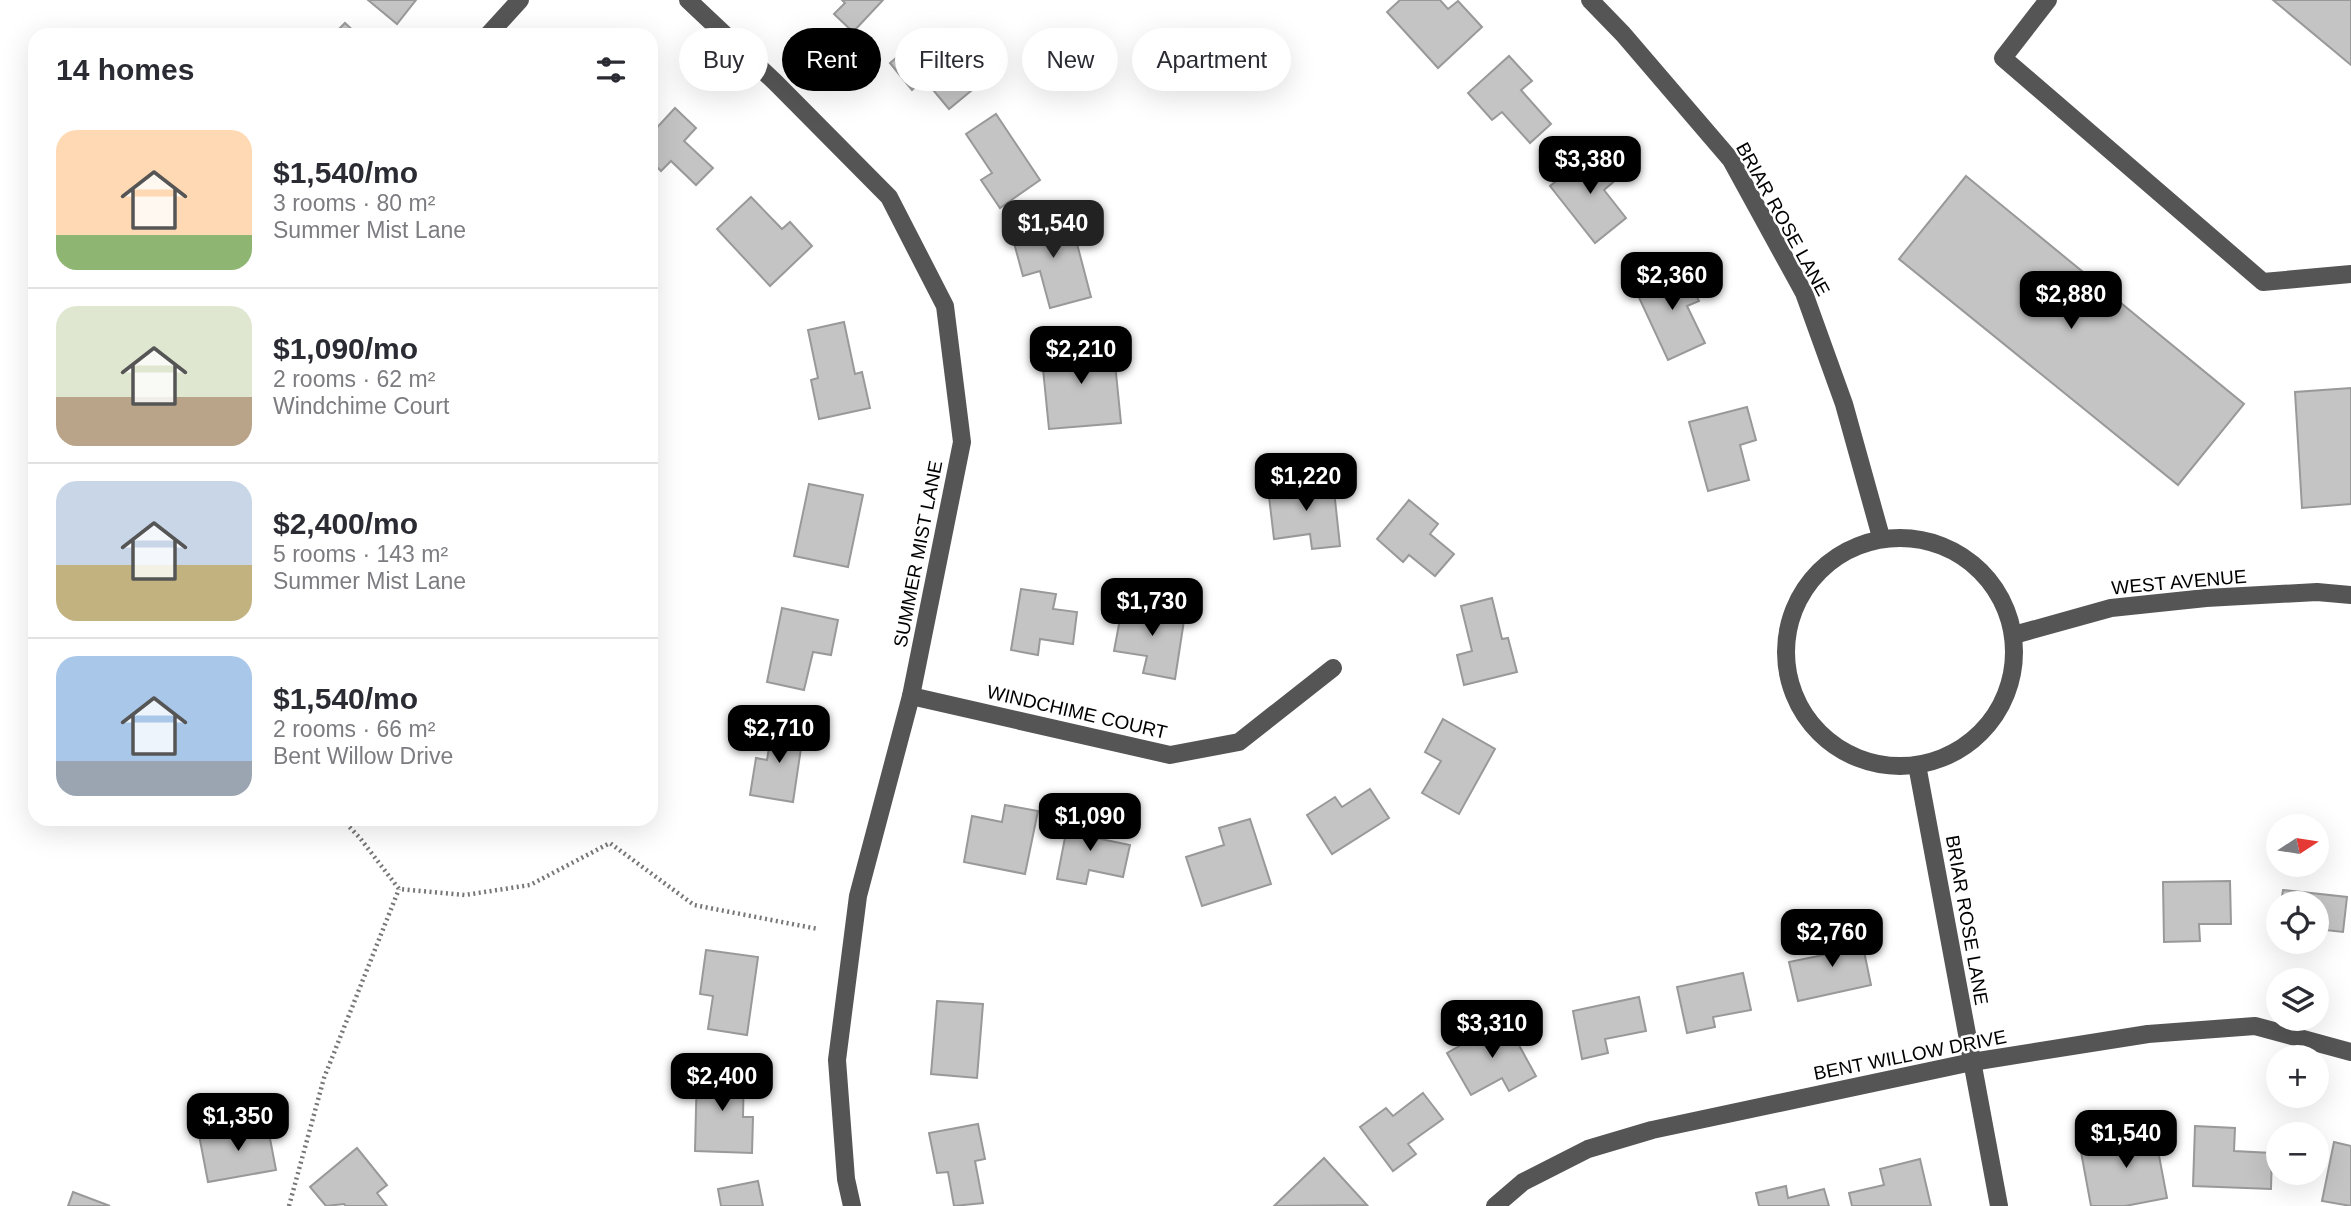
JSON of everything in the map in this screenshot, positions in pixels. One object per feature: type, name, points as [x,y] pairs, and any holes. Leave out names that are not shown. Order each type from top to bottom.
[{"type":"street","points":[[494,28],[520,0]]},
{"type":"street","name":"SUMMER MIST LANE","points":[[688,0],[775,82],[889,197],[945,306],[962,442],[911,696],[859,896],[837,1060],[846,1179],[852,1206]]},
{"type":"street","name":"BRIAR ROSE LANE","points":[[1590,0],[1623,34],[1731,160],[1804,293],[1844,404],[1881,537]]},
{"type":"street","points":[[2048,0],[2003,58],[2263,282],[2351,274]]},
{"type":"street","points":[[1881,537],[1918,537],[1952,548],[1982,570],[2003,600],[2014,635],[2013,674],[2000,710],[1976,740],[1942,759],[1917,765],[1905,767],[1867,762],[1832,745],[1805,718],[1789,682],[1785,644],[1794,607],[1814,574],[1844,550],[1881,537]]},
{"type":"street","name":"WEST AVENUE","points":[[2014,635],[2111,608],[2206,598],[2317,592],[2351,595]]},
{"type":"street","name":"WINDCHIME COURT","points":[[911,696],[1170,755],[1239,742],[1333,668]]},
{"type":"street","name":"BRIAR ROSE LANE","points":[[1917,765],[1999,1206]]},
{"type":"street","name":"BENT WILLOW DRIVE","points":[[1495,1206],[1523,1182],[1588,1149],[1652,1130],[1972,1062],[2148,1034],[2255,1026],[2351,1052]]},
{"type":"path","points":[[349,826],[399,889],[465,895],[530,885],[610,844],[694,905],[818,929]]},
{"type":"path","points":[[289,1206],[324,1078],[399,889]]},
{"type":"building","points":[[368,0],[416,0],[397,24]]},
{"type":"building","points":[[842,0],[883,0],[857,28],[849,28],[834,14],[845,3]]},
{"type":"building","points":[[1400,0],[1440,0],[1448,9],[1458,1],[1482,27],[1438,68],[1387,12]]},
{"type":"building","points":[[2273,0],[2351,0],[2351,65]]},
{"type":"building","points":[[1509,56],[1532,81],[1521,90],[1551,124],[1530,143],[1502,112],[1492,120],[1468,93]]},
{"type":"building","points":[[934,91],[971,91],[949,109]]},
{"type":"building","points":[[675,108],[696,128],[684,141],[713,168],[696,185],[671,161],[661,171],[658,168],[658,126]]},
{"type":"building","points":[[996,114],[1040,180],[1000,208],[981,180],[992,173],[966,134]]},
{"type":"building","points":[[1596,150],[1618,178],[1604,190],[1626,218],[1595,243],[1550,186]]},
{"type":"building","points":[[1966,176],[2244,404],[2178,485],[1899,259]]},
{"type":"building","points":[[751,197],[782,229],[790,222],[812,246],[770,286],[717,229]]},
{"type":"building","points":[[1070,217],[1091,297],[1050,308],[1040,271],[1023,276],[1011,232]]},
{"type":"building","points":[[1683,266],[1699,301],[1687,306],[1705,343],[1668,360],[1635,289]]},
{"type":"building","points":[[844,322],[855,374],[862,372],[870,408],[819,419],[811,380],[818,378],[808,330]]},
{"type":"building","points":[[1113,343],[1121,423],[1049,429],[1041,349]]},
{"type":"building","points":[[2351,388],[2351,504],[2302,508],[2295,392]]},
{"type":"building","points":[[1747,407],[1756,440],[1740,445],[1749,480],[1708,491],[1689,422]]},
{"type":"building","points":[[1333,481],[1340,546],[1312,549],[1310,534],[1274,539],[1268,488]]},
{"type":"building","points":[[809,484],[863,495],[848,567],[794,556]]},
{"type":"building","points":[[1409,500],[1438,524],[1430,534],[1454,554],[1435,576],[1409,555],[1403,562],[1377,539]]},
{"type":"building","points":[[1021,589],[1056,594],[1053,609],[1077,612],[1073,644],[1040,639],[1038,655],[1011,650]]},
{"type":"building","points":[[1492,598],[1502,639],[1508,638],[1517,672],[1464,685],[1457,655],[1472,651],[1461,606]]},
{"type":"building","points":[[1123,603],[1185,614],[1175,679],[1143,673],[1147,656],[1114,651]]},
{"type":"building","points":[[782,608],[838,620],[831,655],[813,652],[804,690],[767,682]]},
{"type":"building","points":[[1443,719],[1495,749],[1459,814],[1422,793],[1441,761],[1425,752]]},
{"type":"building","points":[[773,723],[804,728],[793,802],[750,795],[756,758],[767,760]]},
{"type":"building","points":[[1370,789],[1389,818],[1332,854],[1307,815],[1335,797],[1342,807]]},
{"type":"building","points":[[1005,805],[1038,811],[1025,874],[964,862],[972,816],[1002,822]]},
{"type":"building","points":[[1069,817],[1099,823],[1096,838],[1130,845],[1123,877],[1089,870],[1086,884],[1057,879]]},
{"type":"building","points":[[1250,819],[1271,884],[1202,906],[1186,857],[1224,845],[1219,828]]},
{"type":"building","points":[[2230,881],[2231,924],[2199,924],[2200,941],[2164,942],[2163,882]]},
{"type":"building","points":[[2329,895],[2347,897],[2343,932],[2329,930]]},
{"type":"building","points":[[1860,932],[1871,985],[1798,1001],[1789,962],[1823,955],[1820,941]]},
{"type":"building","points":[[706,950],[758,957],[747,1035],[708,1029],[713,996],[700,994]]},
{"type":"building","points":[[1743,973],[1751,1010],[1713,1017],[1715,1027],[1687,1033],[1677,987]]},
{"type":"building","points":[[1639,997],[1646,1031],[1605,1039],[1608,1053],[1582,1059],[1573,1011]]},
{"type":"building","points":[[937,1001],[983,1004],[977,1078],[931,1074]]},
{"type":"building","points":[[1505,1020],[1536,1076],[1509,1091],[1502,1078],[1471,1095],[1447,1053]]},
{"type":"building","points":[[697,1069],[744,1071],[743,1117],[753,1117],[752,1153],[695,1151]]},
{"type":"building","points":[[1423,1093],[1443,1119],[1408,1144],[1416,1154],[1393,1171],[1360,1127],[1386,1108],[1393,1116]]},
{"type":"building","points":[[267,1123],[276,1170],[208,1182],[199,1135]]},
{"type":"building","points":[[978,1124],[985,1159],[975,1161],[983,1203],[954,1206],[948,1172],[937,1173],[929,1133]]},
{"type":"building","points":[[2153,1124],[2167,1198],[2125,1206],[2091,1206],[2081,1152],[2115,1146],[2112,1132]]},
{"type":"building","points":[[2195,1126],[2235,1128],[2234,1151],[2266,1153],[2266,1185],[2271,1185],[2271,1189],[2193,1186]]},
{"type":"building","points":[[2334,1142],[2351,1146],[2351,1206],[2322,1201],[2325,1185],[2329,1185],[2329,1167]]},
{"type":"building","points":[[357,1148],[387,1185],[377,1193],[387,1206],[326,1206],[310,1187]]},
{"type":"building","points":[[1324,1158],[1367,1205],[1274,1206]]},
{"type":"building","points":[[1920,1159],[1931,1206],[1852,1206],[1849,1193],[1884,1185],[1880,1169]]},
{"type":"building","points":[[758,1181],[763,1206],[721,1206],[718,1189]]},
{"type":"building","points":[[1786,1186],[1788,1198],[1824,1189],[1829,1206],[1759,1206],[1756,1193]]},
{"type":"building","points":[[73,1192],[110,1206],[68,1206]]}]
